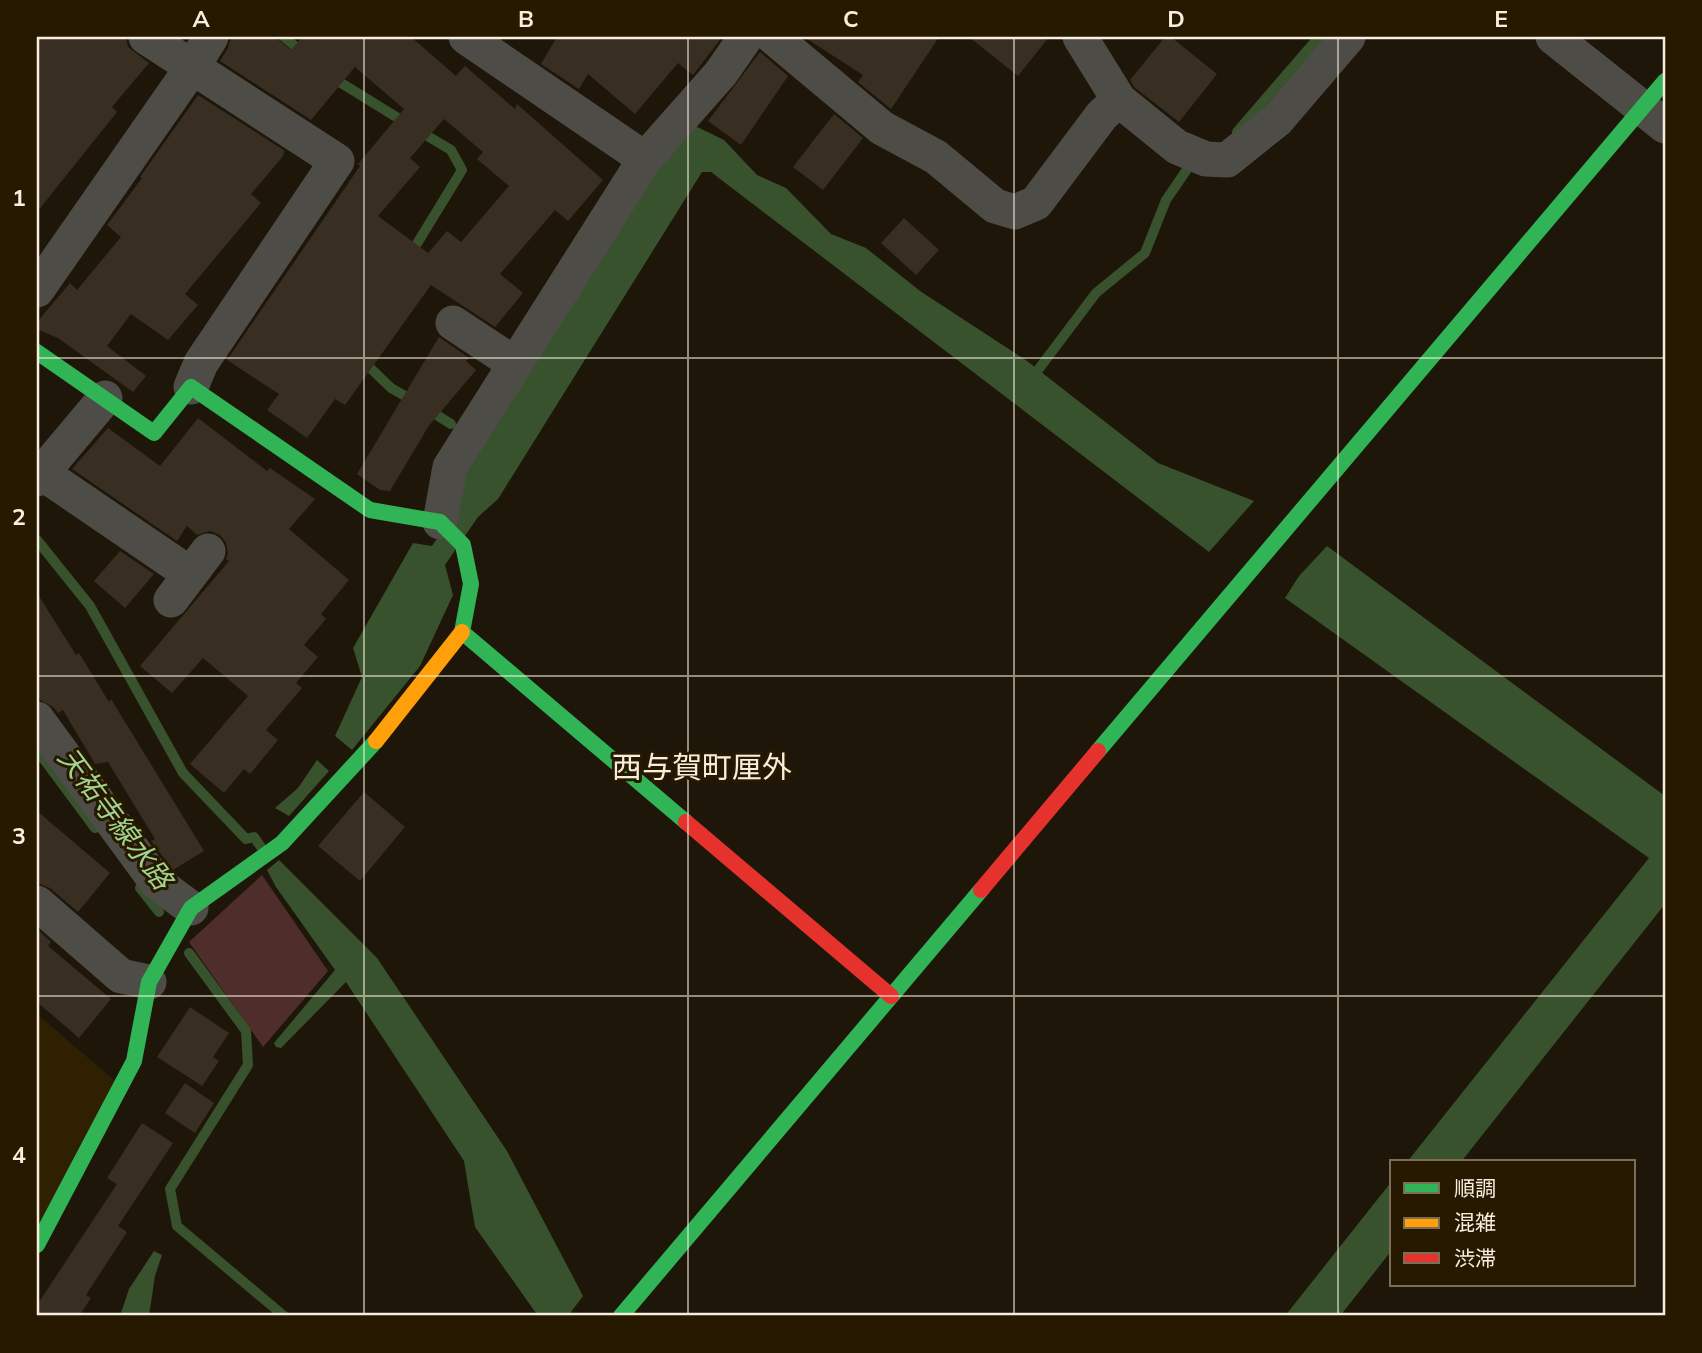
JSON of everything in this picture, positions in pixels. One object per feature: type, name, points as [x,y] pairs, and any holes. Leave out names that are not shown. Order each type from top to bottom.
[{"type":"street","points":[[37,352],[154,433],[191,387],[201,363],[337,161],[146,37]]},
{"type":"street","points":[[37,290],[211,37]]},
{"type":"street","points":[[466,37],[645,159]]},
{"type":"street","points":[[37,1245],[134,1061],[149,982],[191,908],[275,849],[361,759],[462,632],[471,584],[451,534],[450,467],[645,159],[721,73],[746,37]]},
{"type":"street","points":[[774,37],[882,128],[936,158],[995,206],[1015,212],[1036,203],[1102,115],[1119,100]]},
{"type":"street","points":[[1080,37],[1119,100],[1177,147],[1206,159],[1227,160],[1278,120],[1348,37]]},
{"type":"street","points":[[1553,37],[1654,117]]},
{"type":"street","points":[[621,1316],[891,996],[1654,117],[1665,80]]},
{"type":"street","points":[[453,323],[515,364]]},
{"type":"street","points":[[191,387],[370,510],[451,534]]},
{"type":"street","points":[[104,398],[39,477],[190,575]]},
{"type":"street","points":[[462,632],[891,996]]},
{"type":"street","points":[[37,719],[157,883],[191,908]]},
{"type":"street","points":[[37,903],[121,976],[149,982]]},
{"type":"shaded area","points":[[691,124],[724,140],[757,175],[786,188],[831,234],[866,248],[920,291],[1027,361],[1158,463],[1254,501],[1209,552],[711,172],[702,172],[498,499],[478,517],[445,565],[453,595],[420,666],[352,750],[335,736],[362,677],[353,648],[413,543],[432,546],[459,506],[464,473],[637,189]]},
{"type":"shaded area","points":[[1327,546],[1665,796],[1665,904],[1463,1160],[1409,1160],[1649,858],[1285,598],[1299,576]]},
{"type":"shaded area","points":[[317,760],[329,771],[289,816],[275,808],[298,788]]},
{"type":"shaded area","points":[[279,860],[377,958],[507,1151],[583,1296],[568,1316],[538,1316],[475,1227],[464,1161],[346,982],[281,1048],[276,1047],[274,1043],[335,970],[276,887],[267,870]]},
{"type":"shaded area","points":[[262,875],[328,971],[263,1047],[189,942]]},
{"type":"shaded area","points":[[37,1014],[116,1082],[37,1229]]},
{"type":"shaded area","points":[[1390,1184],[1390,1253],[1340,1316],[1285,1316]]},
{"type":"shaded area","points":[[154,1251],[162,1255],[155,1276],[149,1316],[120,1316],[129,1289]]},
{"type":"building","points":[[37,37],[126,37],[128,47],[149,63],[112,107],[117,112],[37,212]]},
{"type":"building","points":[[231,37],[275,37],[291,50],[302,37],[411,37],[456,76],[465,66],[515,109],[517,104],[603,180],[568,221],[555,210],[500,274],[523,293],[495,327],[431,285],[345,405],[335,399],[307,438],[267,410],[279,394],[227,360],[360,166],[358,164],[404,109],[355,67],[311,120],[220,61]],"holes":[[[444,119],[483,152],[477,159],[509,186],[461,242],[447,231],[428,253],[378,216],[420,167],[410,158]]]},
{"type":"building","points":[[557,37],[722,37],[693,75],[678,63],[635,114],[588,74],[579,89],[541,64]]},
{"type":"building","points":[[804,37],[939,37],[891,109],[858,82],[863,75]]},
{"type":"building","points":[[969,37],[1049,37],[1018,76]]},
{"type":"building","points":[[1165,37],[1171,37],[1217,74],[1179,122],[1134,87],[1130,80]]},
{"type":"building","points":[[760,52],[788,76],[741,145],[708,121]]},
{"type":"building","points":[[198,95],[285,151],[251,194],[261,203],[185,294],[198,305],[168,340],[131,314],[107,346],[146,376],[133,392],[58,338],[39,330],[37,322],[70,283],[77,290],[121,237],[107,225]]},
{"type":"building","points":[[834,114],[863,138],[823,190],[793,167]]},
{"type":"building","points":[[904,218],[939,250],[916,275],[881,243]]},
{"type":"building","points":[[439,337],[469,358],[466,361],[476,370],[428,427],[390,491],[380,490],[357,474]]},
{"type":"building","points":[[198,418],[267,471],[270,468],[315,499],[289,529],[349,580],[321,614],[326,619],[304,645],[318,657],[296,683],[302,688],[266,730],[278,740],[250,774],[244,769],[224,793],[190,764],[248,696],[203,658],[172,693],[140,666],[229,561],[226,559],[226,543],[220,535],[210,531],[197,535],[187,526],[177,541],[72,469],[108,428],[160,466]]},
{"type":"building","points":[[120,551],[154,574],[125,608],[94,581]]},
{"type":"building","points":[[37,593],[109,702],[111,699],[204,851],[173,870],[151,841],[155,839],[108,762],[95,764],[63,710],[58,713],[37,695]]},
{"type":"building","points":[[364,792],[405,827],[360,881],[318,846]]},
{"type":"building","points":[[37,811],[110,873],[78,912],[50,888],[37,883]]},
{"type":"building","points":[[37,929],[51,942],[48,946],[111,999],[79,1038],[37,1002]]},
{"type":"building","points":[[190,1007],[229,1033],[213,1057],[219,1061],[202,1086],[157,1057]]},
{"type":"building","points":[[185,1083],[214,1103],[195,1133],[165,1113]]},
{"type":"building","points":[[142,1123],[173,1143],[118,1226],[127,1232],[86,1295],[91,1298],[79,1316],[37,1316],[37,1305],[117,1184],[107,1178]]},
{"type":"waterway","points":[[284,37],[302,52]]},
{"type":"waterway","points":[[1237,132],[1319,37]]},
{"type":"waterway","points":[[333,78],[406,123]]},
{"type":"waterway","points":[[410,255],[462,170],[451,150],[419,131]]},
{"type":"waterway","points":[[1032,378],[1096,293],[1145,253],[1166,200],[1188,168]]},
{"type":"waterway","points":[[363,361],[391,388],[414,401]]},
{"type":"waterway","points":[[427,409],[451,424]]},
{"type":"waterway","points":[[37,540],[90,606],[183,773],[246,839],[254,837],[261,847]]},
{"type":"waterway","name":"天祐寺線水路","points":[[37,750],[95,828]]},
{"type":"waterway","name":"天祐寺線水路","points":[[140,888],[159,912]]},
{"type":"waterway","name":"天祐寺線水路","points":[[189,953],[246,1031],[248,1065],[170,1189],[177,1226],[284,1316]]},
{"type":"traffic: fast","points":[[1098,751],[1665,81]]},
{"type":"traffic: fast","points":[[37,352],[154,433],[191,387],[370,510],[440,522],[463,545],[471,584],[462,632],[686,822]]},
{"type":"traffic: fast","points":[[37,1245],[134,1061],[149,982],[191,908],[282,843],[376,741]]},
{"type":"traffic: fast","points":[[621,1316],[981,890]]},
{"type":"traffic: slow","points":[[376,741],[462,632]]},
{"type":"traffic: jam","points":[[981,890],[1098,751]]},
{"type":"traffic: jam","points":[[686,822],[891,996]]},
{"type":"district","name":"西与賀町厘外","points":[[702,767]]}]
